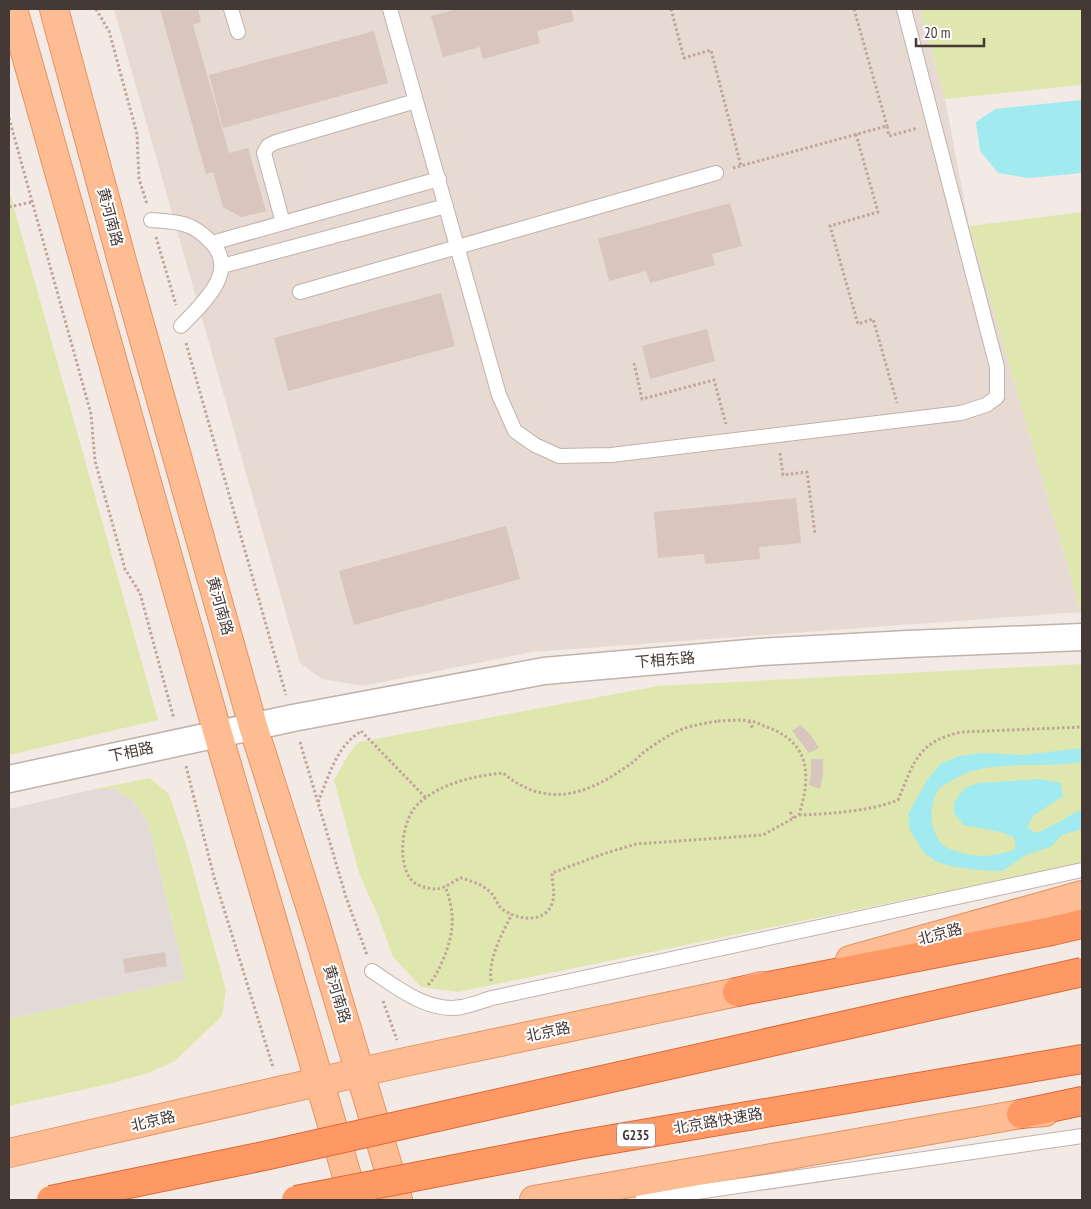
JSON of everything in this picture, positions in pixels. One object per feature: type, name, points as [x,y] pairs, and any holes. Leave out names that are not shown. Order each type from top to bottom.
[{"type":"highway","points":[[737,992],[1082,924]]},
{"type":"highway","points":[[51,1200],[264,1156],[1082,972]]},
{"type":"highway","name":"北京路快速路","points":[[296,1200],[578,1145],[1082,1059]]},
{"type":"highway","points":[[1021,1114],[1082,1101]]},
{"type":"main road","points":[[12,9],[218,734],[354,1200]]},
{"type":"main road","name":"黄河南路","points":[[54,9],[122,264],[253,726],[398,1200]]},
{"type":"main road","name":"北京路","points":[[9,1153],[405,1062],[737,992],[1082,894]]},
{"type":"main road","points":[[534,1200],[1021,1114],[1082,1108]]},
{"type":"street","name":"下相东路","points":[[253,726],[544,671],[760,652],[1082,637]]},
{"type":"street","name":"下相路","points":[[9,779],[253,726]]},
{"type":"lane","points":[[231,9],[238,32]]},
{"type":"lane","points":[[390,9],[499,395],[515,431],[535,445],[559,456],[580,457],[611,455],[961,413],[986,405],[998,397],[997,367],[904,9]]},
{"type":"lane","points":[[283,223],[264,154],[268,146],[416,101]]},
{"type":"lane","points":[[300,292],[716,173]]},
{"type":"lane","points":[[212,243],[438,179]]},
{"type":"lane","points":[[222,266],[446,206]]},
{"type":"lane","points":[[151,220],[189,225],[204,235],[218,249],[222,266],[219,279],[205,301],[181,326]]},
{"type":"lane","points":[[372,971],[414,998],[439,1007],[460,1007],[492,998],[1082,870]]},
{"type":"lane","points":[[642,1200],[1082,1136]]},
{"type":"path","points":[[96,9],[109,31],[138,134],[139,179],[292,718],[346,897],[405,1062]]},
{"type":"path","points":[[671,9],[684,58],[711,50],[741,166]]},
{"type":"path","points":[[854,9],[889,136],[934,124]]},
{"type":"path","points":[[9,118],[91,414],[95,461],[125,568],[140,593],[214,877],[280,1091]]},
{"type":"path","points":[[716,173],[887,126]]},
{"type":"path","points":[[856,134],[878,212],[830,226],[858,324],[873,319],[902,419]]},
{"type":"path","points":[[9,207],[32,202]]},
{"type":"path","points":[[634,363],[642,399],[714,380],[730,441]]},
{"type":"path","points":[[778,435],[783,475],[807,472],[815,534]]},
{"type":"path","points":[[799,815],[804,799],[807,772],[803,756],[795,743],[779,731],[749,721],[718,720],[691,726],[672,734],[646,750],[628,766],[602,782],[571,792],[556,795],[532,791],[516,783],[503,773],[478,775],[448,785],[418,804],[407,820],[402,855],[410,878],[420,886],[438,889],[462,878],[477,883],[490,892],[500,906],[512,914],[536,919],[548,911],[554,899],[552,873],[603,854],[636,844],[763,835],[799,815],[825,814],[888,804],[898,800],[913,764],[925,747],[944,736],[962,732],[1082,727]]},
{"type":"path","points":[[749,721],[752,729]]},
{"type":"path","points":[[318,802],[340,751],[349,739],[362,731],[371,729]]},
{"type":"path","points":[[362,731],[426,798]]},
{"type":"path","points":[[790,812],[794,818]]},
{"type":"path","points":[[414,998],[436,978],[450,945],[451,902],[445,886]]},
{"type":"path","points":[[492,998],[490,971],[501,936],[512,914]]},
{"type":"shaded area","points":[[114,9],[920,9],[945,99],[969,226],[1081,612],[532,652],[363,686],[322,679],[300,663]]},
{"type":"shaded area","points":[[95,789],[115,789],[132,800],[148,821],[186,980],[9,1019],[9,809]]},
{"type":"green space","points":[[920,9],[1082,9],[1082,85],[945,99]]},
{"type":"green space","points":[[9,190],[158,720],[9,755]]},
{"type":"green space","points":[[1082,212],[1082,612],[1081,612],[969,226]]},
{"type":"green space","points":[[1082,664],[1082,863],[458,992],[421,987],[393,957],[359,873],[334,780],[348,755],[359,742],[658,686]]},
{"type":"green space","points":[[150,778],[169,794],[185,841],[226,990],[222,1016],[175,1061],[148,1073],[113,1083],[9,1106],[9,1019],[186,980],[148,821],[132,800],[115,789],[95,789]]},
{"type":"water","points":[[1082,100],[1082,173],[1029,178],[998,173],[980,151],[976,122],[995,109]]},
{"type":"water","points":[[1082,748],[1082,762],[1055,765],[999,766],[972,771],[939,789],[935,795],[932,818],[938,839],[944,846],[952,850],[969,855],[984,856],[1016,849],[1014,837],[1000,832],[963,825],[954,813],[954,802],[965,788],[978,783],[1040,779],[1061,783],[1063,796],[1033,816],[1027,828],[1037,833],[1076,812],[1082,811],[1082,829],[1062,835],[1052,846],[1026,855],[1002,871],[954,867],[937,862],[924,853],[910,830],[908,814],[927,780],[940,764],[959,756],[983,753],[1023,755]]},
{"type":"building","points":[[160,9],[198,9],[201,22],[193,25],[229,153],[248,148],[266,211],[241,217],[223,207],[213,172],[206,174]]},
{"type":"building","points":[[457,9],[571,9],[574,21],[537,31],[540,43],[483,59],[480,47],[443,57],[431,16]]},
{"type":"building","points":[[374,31],[388,83],[223,128],[209,75]]},
{"type":"building","points":[[730,203],[742,246],[712,254],[715,265],[650,283],[646,271],[609,281],[598,239]]},
{"type":"building","points":[[441,293],[455,346],[288,391],[274,338]]},
{"type":"building","points":[[707,329],[715,361],[650,379],[642,346]]},
{"type":"building","points":[[796,498],[801,543],[759,547],[760,559],[705,564],[704,554],[658,558],[654,512]]},
{"type":"building","points":[[506,526],[520,579],[354,625],[339,571]]},
{"type":"building","points":[[800,725],[811,735],[819,748],[809,753],[792,731]]},
{"type":"building","points":[[811,759],[823,759],[820,789],[809,785]]},
{"type":"building","points":[[165,952],[167,966],[125,973],[123,959]]}]
